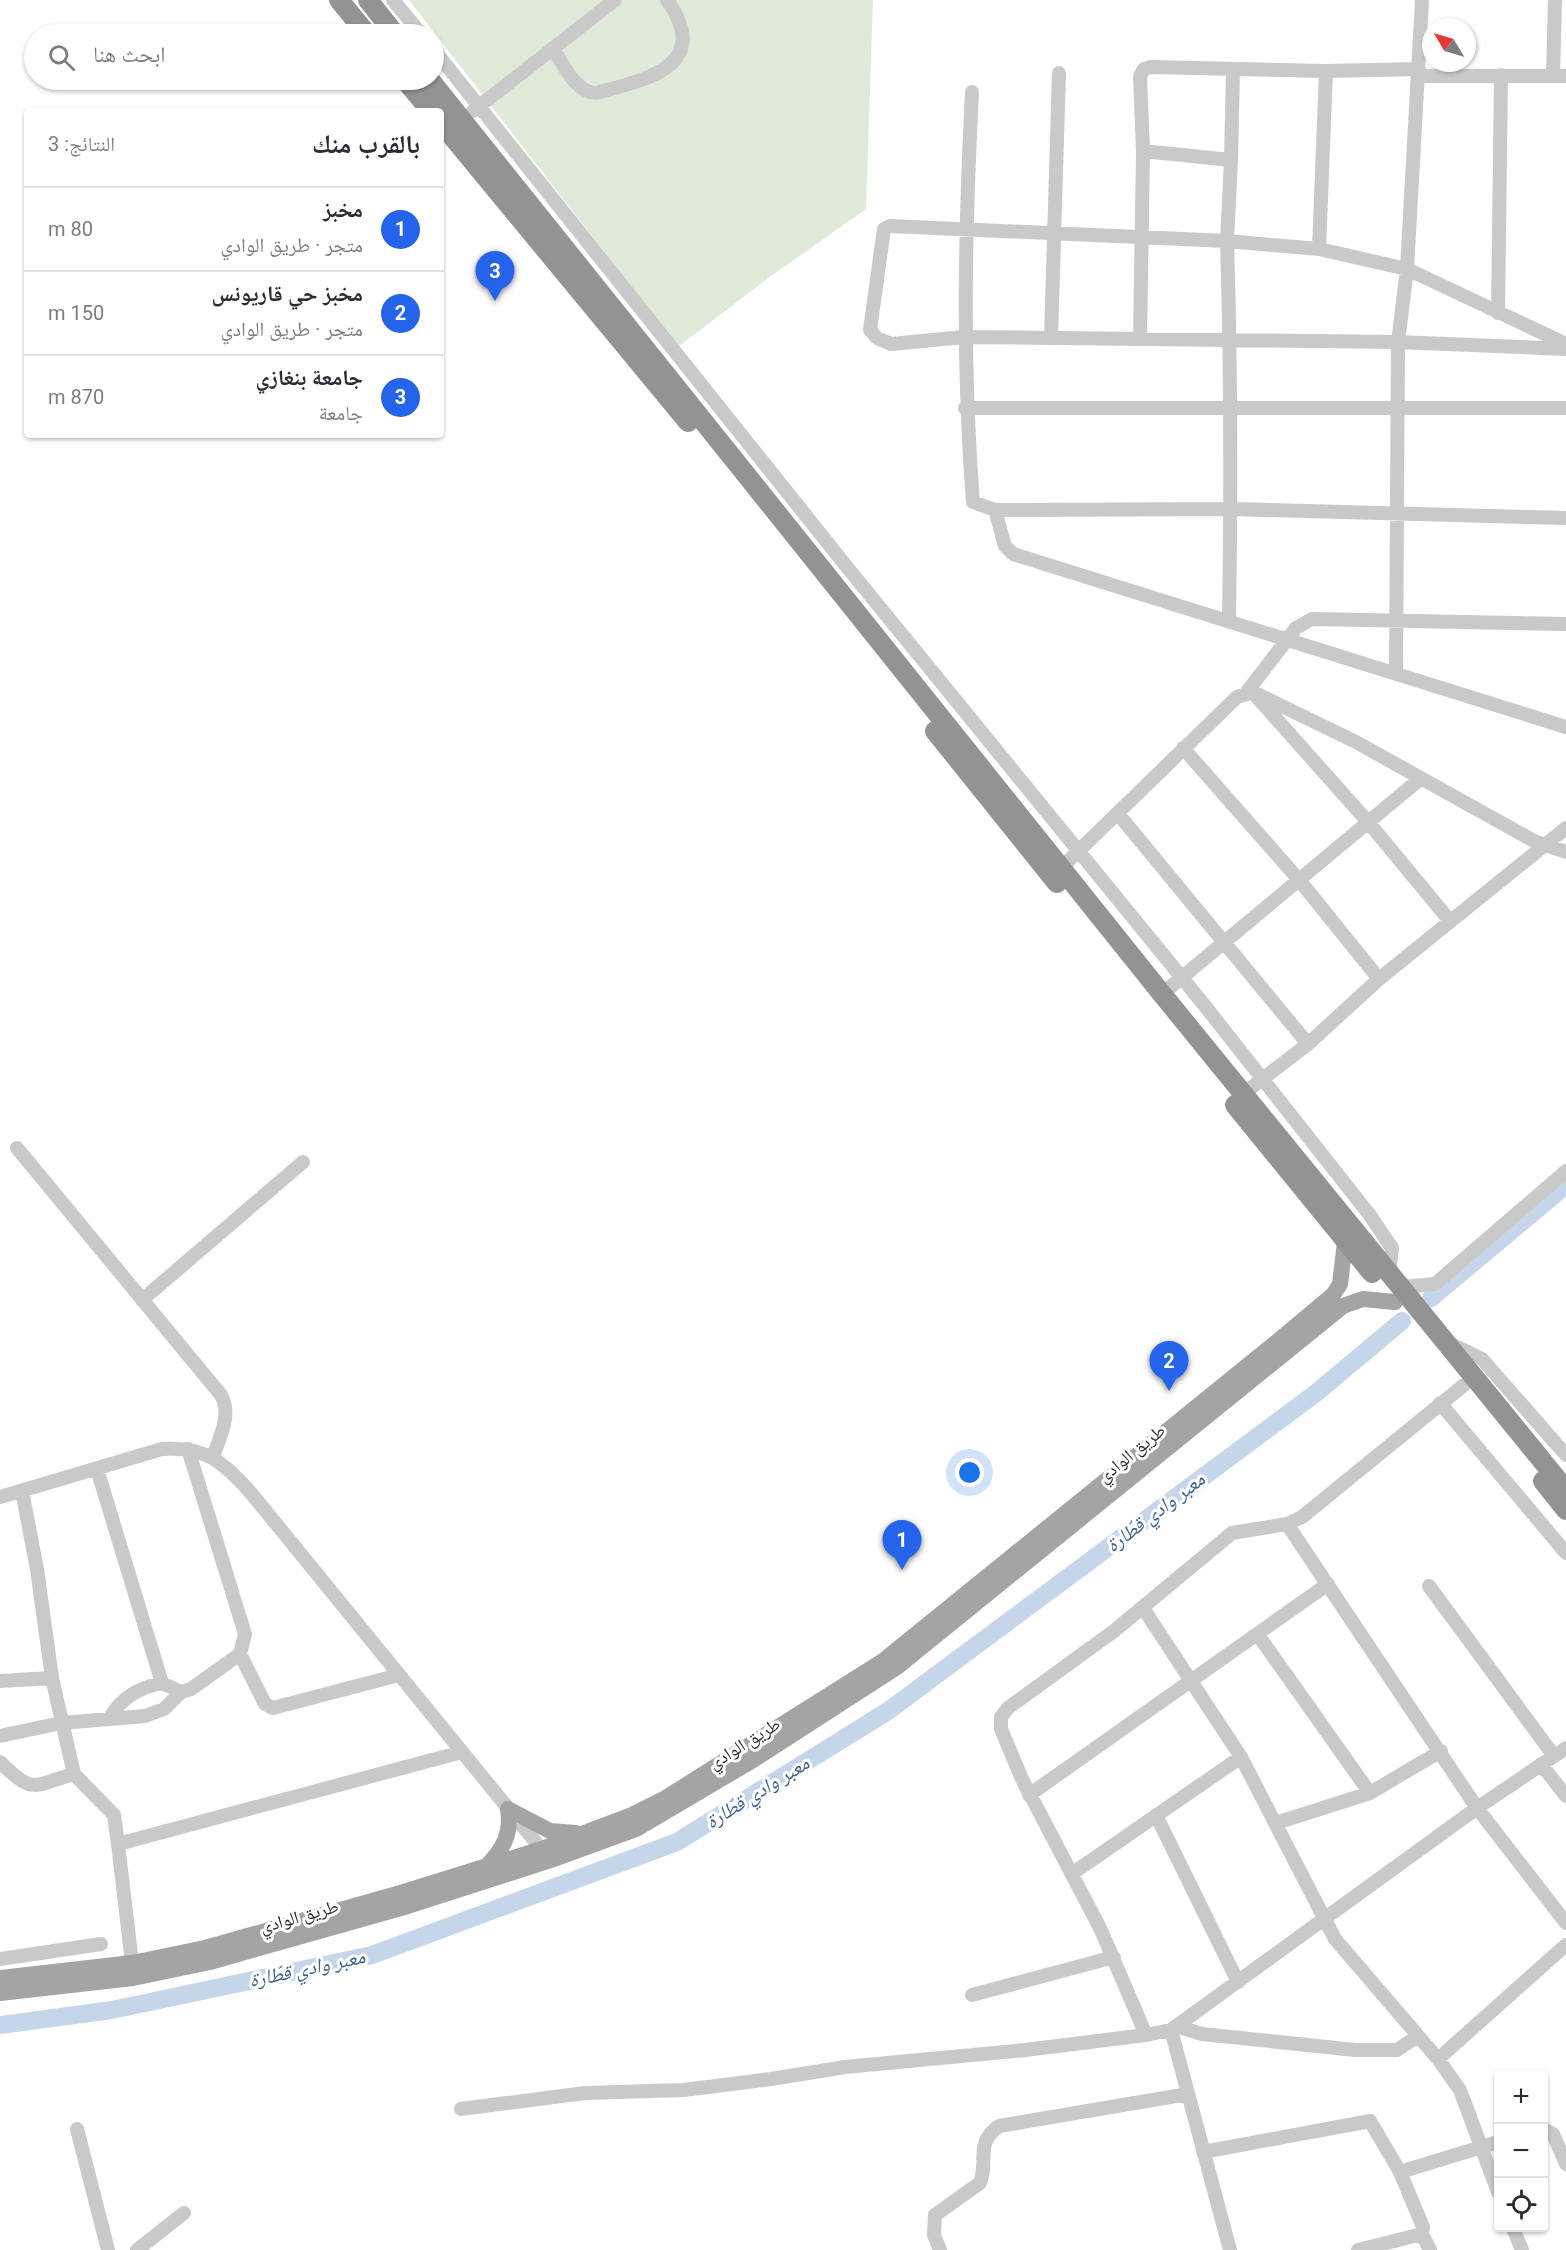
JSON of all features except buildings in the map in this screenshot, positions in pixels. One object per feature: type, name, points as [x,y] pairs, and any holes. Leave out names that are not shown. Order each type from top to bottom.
[{"type":"highway","points":[[339,0],[359,24]]},
{"type":"highway","points":[[368,0],[387,24]]},
{"type":"highway","points":[[413,90],[428,108]]},
{"type":"highway","points":[[438,90],[1243,1094],[1349,1234],[1395,1287],[1464,1385],[1566,1510]]},
{"type":"highway","points":[[444,127],[687,421],[1349,1234],[1441,1339],[1560,1468],[1566,1490]]},
{"type":"main road","points":[[1338,1301],[1349,1234]]},
{"type":"main road","name":"طريق الوادي","points":[[0,1994],[169,1972],[408,1906],[546,1855],[636,1829],[674,1809],[874,1683],[913,1646],[1338,1301],[1363,1299],[1395,1287]]},
{"type":"main road","name":"طريق الوادي","points":[[0,1978],[132,1963],[205,1948],[486,1867],[546,1855],[664,1799],[865,1673],[913,1646]]},
{"type":"main road","points":[[508,1809],[524,1820],[550,1831],[576,1834],[591,1832]]},
{"type":"main road","points":[[486,1867],[503,1847],[508,1834],[508,1809]]},
{"type":"street","points":[[393,0],[413,24]]},
{"type":"street","points":[[461,119],[479,108],[615,0]]},
{"type":"street","points":[[553,49],[580,87],[587,92],[596,93],[658,75],[674,60],[681,39],[676,16],[667,0]]},
{"type":"street","points":[[1396,674],[1395,514],[1398,342],[1407,269],[1422,0]]},
{"type":"street","points":[[1140,339],[1143,151],[1140,76],[1144,69],[1151,67],[1559,76],[1555,0]]},
{"type":"street","points":[[444,63],[1182,977],[1369,1214],[1392,1248],[1395,1287],[1435,1284],[1566,1171]]},
{"type":"street","points":[[1229,621],[1231,340],[1227,241],[1233,70]]},
{"type":"street","points":[[1320,249],[1326,71]]},
{"type":"street","points":[[1051,338],[1059,74]]},
{"type":"street","points":[[1498,313],[1501,75]]},
{"type":"street","points":[[972,92],[965,230],[964,337],[965,408],[973,502],[995,510],[1230,509],[1566,518]]},
{"type":"street","points":[[1143,151],[1231,160]]},
{"type":"street","points":[[1566,344],[1407,269],[1320,249],[1227,241],[1140,239],[890,225],[884,229],[870,330],[877,338],[891,344],[964,337],[1398,342],[1566,349]]},
{"type":"street","points":[[965,408],[1231,406],[1566,408]]},
{"type":"street","points":[[995,510],[1005,546],[1013,554],[1566,727]]},
{"type":"street","points":[[1062,867],[1237,697],[1249,692],[1287,639],[1303,623],[1312,620],[1566,624]]},
{"type":"street","points":[[877,637],[895,624]]},
{"type":"street","points":[[1249,692],[1356,742],[1420,779],[1545,845],[1566,852]]},
{"type":"street","points":[[1249,692],[1369,823],[1450,921]]},
{"type":"street","points":[[1183,748],[1300,881],[1379,979]]},
{"type":"street","points":[[1162,994],[1420,779]]},
{"type":"street","points":[[1119,814],[1227,942],[1308,1044]]},
{"type":"street","points":[[1243,1094],[1308,1044],[1379,979],[1566,828]]},
{"type":"street","points":[[17,1148],[226,1405],[226,1417],[213,1457]]},
{"type":"street","points":[[142,1300],[303,1162]]},
{"type":"street","points":[[1349,1234],[1369,1214]]},
{"type":"street","points":[[1441,1339],[1482,1359],[1566,1455]]},
{"type":"street","points":[[1146,2036],[1114,1957],[1073,1873],[1029,1795],[1001,1729],[1000,1722],[1004,1712],[1143,1608],[1232,1533],[1287,1524],[1310,1510],[1464,1385]]},
{"type":"street","points":[[1440,1403],[1566,1553]]},
{"type":"street","points":[[0,1497],[162,1449],[188,1449],[213,1457],[251,1493],[546,1855]]},
{"type":"street","points":[[0,1736],[61,1723],[110,1717],[125,1719],[145,1716],[164,1709],[181,1692],[191,1689],[240,1654],[245,1634],[188,1449]]},
{"type":"street","points":[[97,1469],[162,1683]]},
{"type":"street","points":[[22,1491],[37,1569],[52,1678],[74,1774],[114,1815],[132,1963]]},
{"type":"street","points":[[1287,1524],[1442,1751],[1477,1808],[1566,1923]]},
{"type":"street","points":[[1029,1795],[1328,1584]]},
{"type":"street","points":[[1429,1586],[1554,1756]]},
{"type":"street","points":[[1143,1608],[1241,1757],[1324,1918],[1349,1958],[1438,2059],[1460,2090],[1494,2182]]},
{"type":"street","points":[[1258,1635],[1370,1793]]},
{"type":"street","points":[[240,1654],[265,1704],[273,1708],[399,1674]]},
{"type":"street","points":[[0,1681],[52,1678]]},
{"type":"street","points":[[110,1717],[127,1696],[141,1687],[162,1683],[181,1692]]},
{"type":"street","points":[[461,2109],[585,2093],[684,2090],[845,2067],[1146,2036],[1173,2028],[1477,1808],[1566,1748]]},
{"type":"street","points":[[1276,1823],[1370,1793],[1442,1751]]},
{"type":"street","points":[[117,1844],[462,1752]]},
{"type":"street","points":[[1073,1873],[1241,1757]]},
{"type":"street","points":[[0,1762],[21,1782],[30,1786],[74,1774]]},
{"type":"street","points":[[1541,1764],[1566,1796]]},
{"type":"street","points":[[1156,1815],[1238,1982]]},
{"type":"street","points":[[0,1959],[101,1944]]},
{"type":"street","points":[[1438,2059],[1566,1945]]},
{"type":"street","points":[[972,1995],[1114,1957]]},
{"type":"street","points":[[1173,2028],[1202,2034],[1355,2050],[1397,2050],[1418,2036]]},
{"type":"street","points":[[1173,2028],[1188,2094],[1230,2250]]},
{"type":"street","points":[[940,2250],[934,2235],[935,2215],[980,2183],[983,2147],[988,2137],[999,2126],[1188,2094]]},
{"type":"street","points":[[1203,2152],[1370,2121],[1400,2172],[1424,2227],[1422,2234],[1430,2250]]},
{"type":"street","points":[[78,2129],[108,2250]]},
{"type":"street","points":[[1548,2131],[1553,2134],[1566,2164]]},
{"type":"street","points":[[1400,2172],[1494,2143]]},
{"type":"street","points":[[137,2250],[184,2213]]},
{"type":"street","points":[[1515,2232],[1522,2250]]},
{"type":"street","points":[[1358,2250],[1422,2234]]},
{"type":"green space","points":[[409,0],[873,0],[866,209],[771,276],[678,347],[444,45],[444,24],[428,24]]},
{"type":"waterway","name":"معبر وادي قطّارة","points":[[1431,1298],[1566,1185]]},
{"type":"waterway","name":"معبر وادي قطّارة","points":[[0,2025],[112,2010],[372,1955],[677,1842],[888,1711],[1316,1393],[1402,1321]]},
{"type":"place","name":"جامعة بنغازي","points":[[495,301]]},
{"type":"place","name":"مخبز حي قاريونس","points":[[1169,1391]]},
{"type":"place","name":"مخبز","points":[[902,1570]]}]
